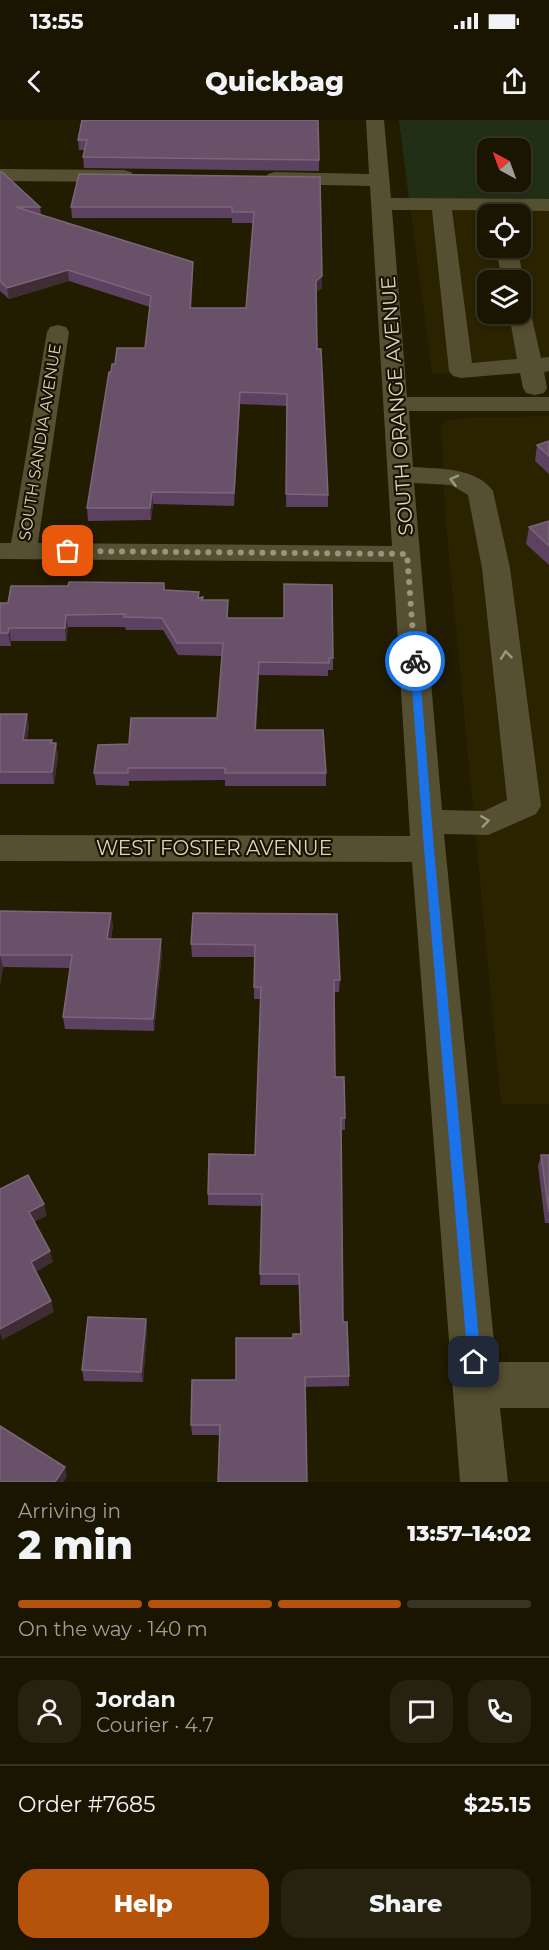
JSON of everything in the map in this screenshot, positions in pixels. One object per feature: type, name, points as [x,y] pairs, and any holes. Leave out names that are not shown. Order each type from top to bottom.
[{"type":"street","name":"SOUTH ORANGE AVENUE","points":[[375,120],[428,836],[484,1482]]},
{"type":"street","points":[[0,175],[143,177]]},
{"type":"street","points":[[250,178],[382,192],[441,204],[477,208]]},
{"type":"street","points":[[441,204],[461,371],[540,365]]},
{"type":"street","points":[[531,207],[549,205]]},
{"type":"street","points":[[396,404],[544,404],[540,365],[524,324]]},
{"type":"street","name":"SOUTH SANDIA AVENUE","points":[[11,551],[58,333]]},
{"type":"street","name":"WEST FOSTER AVENUE","points":[[0,848],[428,836],[488,823],[524,807],[496,568],[480,491],[457,478],[401,474]]},
{"type":"street","points":[[11,551],[407,554]]},
{"type":"street","points":[[477,1385],[549,1385]]},
{"type":"shaded area","points":[[399,120],[549,120],[549,375],[432,374]]},
{"type":"shaded area","points":[[549,416],[549,1104],[501,1104],[445,512],[441,426],[447,421],[462,418]]},
{"type":"green space","points":[[399,120],[549,120],[549,200],[409,199]]},
{"type":"building","points":[[82,120],[318,120],[319,160],[83,157],[87,140],[78,140]]},
{"type":"building","points":[[0,172],[40,207],[16,207],[193,262],[190,308],[246,308],[254,212],[232,212],[232,207],[71,207],[79,174],[320,177],[322,276],[316,281],[317,349],[321,349],[328,495],[286,494],[287,394],[240,392],[234,493],[152,492],[150,508],[87,508],[109,372],[111,372],[112,364],[115,364],[117,348],[145,348],[151,296],[68,270],[7,288],[0,281]]},
{"type":"building","points":[[549,441],[549,456],[537,445]]},
{"type":"building","points":[[549,521],[549,546],[529,527]]},
{"type":"building","points":[[69,582],[164,583],[164,590],[199,592],[198,598],[203,597],[202,600],[228,600],[227,618],[284,618],[284,584],[332,585],[333,658],[329,658],[329,663],[259,662],[255,730],[323,730],[326,773],[225,773],[225,768],[128,768],[128,773],[94,773],[98,745],[129,744],[131,718],[217,718],[223,643],[177,643],[162,618],[124,617],[125,614],[66,615],[65,628],[9,628],[8,633],[0,633],[0,603],[8,603],[11,586],[68,586]]},
{"type":"building","points":[[0,714],[27,714],[23,740],[52,740],[51,743],[56,743],[52,772],[0,772]]},
{"type":"building","points":[[0,911],[111,913],[107,939],[161,939],[153,1019],[63,1017],[72,955],[0,955]]},
{"type":"building","points":[[193,913],[337,914],[340,980],[334,980],[335,1077],[344,1077],[345,1118],[341,1118],[343,1322],[347,1322],[349,1376],[305,1377],[307,1482],[218,1482],[220,1425],[191,1425],[192,1380],[236,1380],[236,1338],[293,1338],[293,1334],[301,1334],[299,1274],[260,1274],[262,1194],[208,1194],[209,1154],[255,1155],[261,987],[254,987],[255,945],[191,944]]},
{"type":"building","points":[[541,1155],[549,1155],[549,1212]]},
{"type":"building","points":[[28,1175],[44,1204],[29,1212],[50,1251],[31,1262],[51,1301],[0,1329],[0,1189]]},
{"type":"building","points":[[88,1317],[146,1319],[141,1372],[82,1370]]},
{"type":"building","points":[[0,1426],[65,1467],[55,1482],[0,1482]]},
{"type":"way so far","points":[[68,551],[407,554],[415,661]]},
{"type":"route","points":[[415,661],[429,849],[474,1362]]}]
